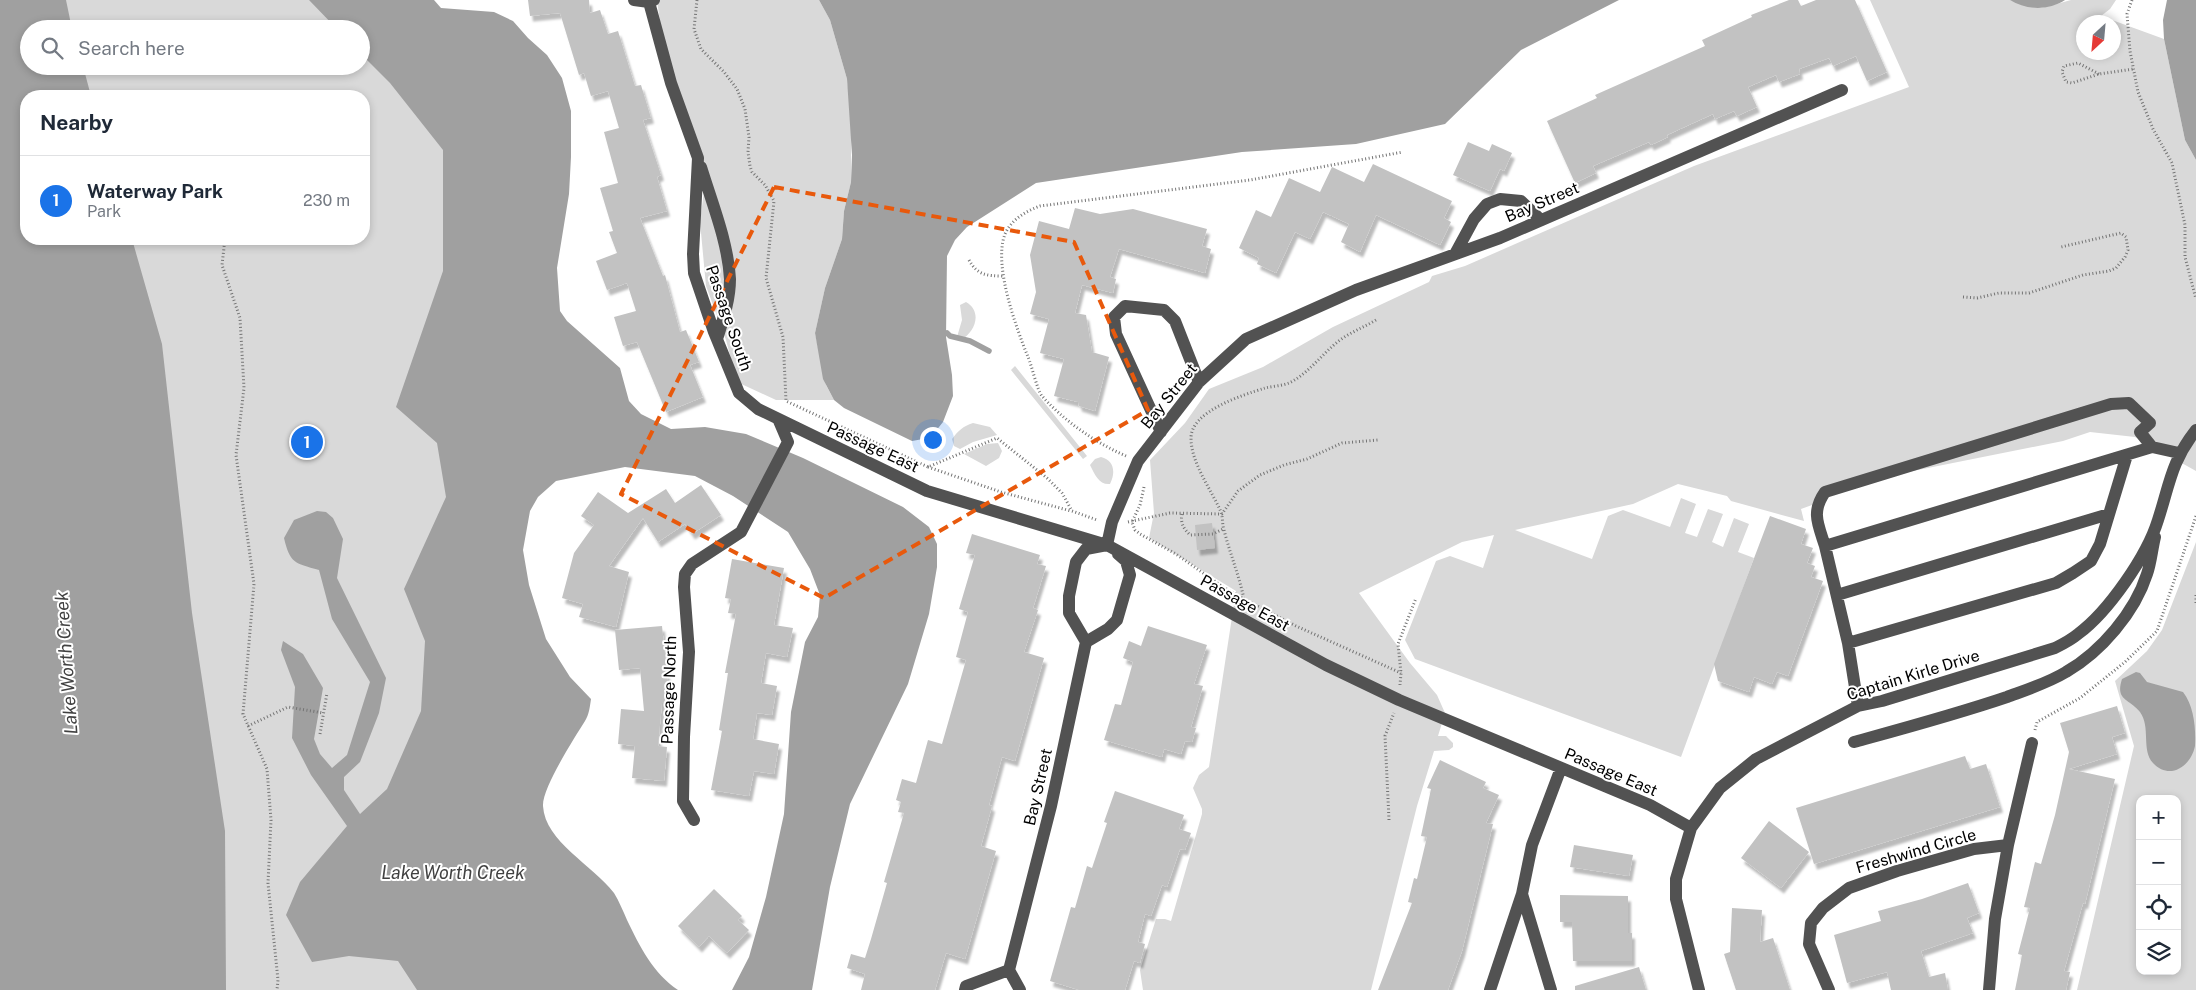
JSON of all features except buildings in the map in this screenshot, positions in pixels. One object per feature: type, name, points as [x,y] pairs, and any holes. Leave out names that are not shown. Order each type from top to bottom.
[{"type":"street","points":[[634,0],[652,1]]},
{"type":"street","name":"Passage South","points":[[652,1],[671,83],[698,158],[693,264],[717,339],[739,393],[758,409],[779,421]]},
{"type":"street","name":"Bay Street","points":[[1107,545],[1112,522],[1138,461],[1199,382],[1246,339],[1356,290],[1541,220],[1842,90]]},
{"type":"street","points":[[698,158],[724,246],[730,279],[728,304],[717,339]]},
{"type":"street","points":[[1455,254],[1474,219],[1488,204],[1500,199],[1520,201],[1541,220]]},
{"type":"street","points":[[1161,432],[1116,334],[1114,317],[1125,306],[1164,310],[1175,322],[1199,382]]},
{"type":"street","points":[[1858,706],[1848,643],[1818,522],[1817,504],[1825,492],[2111,404],[2129,403],[2150,423],[2140,432],[2152,447]]},
{"type":"street","name":"Passage North","points":[[694,820],[683,801],[684,737],[689,652],[684,588],[685,574],[692,564],[740,532],[788,442],[779,421]]},
{"type":"street","name":"Passage East","points":[[779,421],[927,490],[1107,545],[1326,665],[1399,700],[1650,806],[1691,828]]},
{"type":"street","name":"Captain Kirle Drive","points":[[1699,990],[1676,899],[1676,879],[1691,828],[1720,788],[1756,759],[1858,706],[1882,701],[2056,648],[2079,634],[2100,613],[2131,575],[2157,522],[2173,465],[2179,453],[2196,430]]},
{"type":"street","points":[[1825,546],[2152,447],[2179,453]]},
{"type":"street","points":[[1848,643],[2056,583],[2091,561],[2100,544],[2127,455]]},
{"type":"street","points":[[1837,595],[2109,514]]},
{"type":"street","points":[[1854,742],[1982,705],[2066,673],[2085,659],[2118,625],[2135,600],[2147,574],[2157,522]]},
{"type":"street","points":[[1107,545],[1126,561],[1130,575],[1117,620],[1108,629],[1086,642],[1069,614],[1069,596],[1076,562],[1086,549],[1107,545]]},
{"type":"street","name":"Bay Street","points":[[1009,970],[1051,806],[1086,642]]},
{"type":"street","points":[[1989,990],[1995,919],[2008,845],[2032,743]]},
{"type":"street","points":[[1490,990],[1522,894],[1532,845],[1561,768]]},
{"type":"street","name":"Freshwind Circle","points":[[1829,990],[1809,944],[1811,923],[1823,908],[1849,888],[1897,871],[1974,849],[2008,845]]},
{"type":"street","points":[[1522,894],[1551,990]]},
{"type":"street","points":[[965,990],[966,986],[1009,970],[1020,990]]},
{"type":"path","points":[[697,0],[694,29],[701,49],[724,72],[737,89],[746,109],[750,166],[752,172],[765,184],[774,201],[766,278],[782,337],[786,401],[928,467],[1001,492],[1112,522],[1132,522],[1170,513],[1222,514]]},
{"type":"path","points":[[2132,0],[2127,14],[2138,92],[2153,129],[2172,163],[2185,225],[2185,257],[2196,299]]},
{"type":"path","points":[[2099,74],[2078,63],[2064,66],[2062,72],[2066,82],[2072,83],[2099,74],[2134,69]]},
{"type":"path","points":[[1138,461],[1099,443],[1041,395],[1020,335],[1003,276],[1002,251],[1006,233],[1012,224],[1027,211],[1040,206],[1250,180],[1403,152]]},
{"type":"path","points":[[1963,297],[1977,298],[1999,292],[2029,293],[2083,275],[2109,271],[2122,263],[2128,250],[2126,236],[2121,233],[2061,247]]},
{"type":"path","points":[[224,245],[222,265],[240,318],[244,388],[236,455],[254,584],[243,714],[267,769],[270,820],[268,883],[278,980],[277,990]]},
{"type":"path","points":[[969,260],[975,270],[982,274],[1003,276]]},
{"type":"path","points":[[1244,599],[1237,566],[1223,529],[1222,514],[1192,448],[1191,436],[1196,423],[1217,406],[1265,388],[1290,382],[1346,336],[1376,320]]},
{"type":"path","points":[[928,467],[997,438],[1048,478],[1062,493],[1072,511]]},
{"type":"path","points":[[1222,514],[1238,492],[1260,475],[1284,465],[1307,459],[1342,443],[1378,440]]},
{"type":"path","points":[[1182,514],[1184,530],[1190,535],[1213,534],[1223,529]]},
{"type":"path","points":[[1132,522],[1135,530],[1140,534],[1176,554],[1223,587],[1244,599],[1296,626],[1401,673]]},
{"type":"path","points":[[2196,595],[2196,604]]},
{"type":"path","points":[[320,734],[322,713],[327,693]]},
{"type":"path","points":[[248,726],[288,707],[322,713]]},
{"type":"highlighted area","points":[[774,187],[1074,242],[1148,410],[824,598],[621,494]]},
{"type":"shaded area","points":[[41,0],[331,0],[347,20],[47,20]]},
{"type":"shaded area","points":[[657,0],[819,0],[830,20],[847,79],[851,115],[851,182],[844,211],[842,239],[825,288],[815,333],[826,385],[834,400],[776,400],[737,382],[726,340],[706,286],[700,222],[705,183],[675,83],[660,22]]},
{"type":"shaded area","points":[[1870,0],[2010,0],[2042,8],[2071,0],[2116,0],[2110,9],[2102,15],[2076,15],[2076,60],[2121,60],[2121,23],[2164,39],[2185,140],[2196,160],[2196,471],[2135,437],[2090,432],[2063,441],[1823,489],[1812,505],[1801,509],[1804,521],[1731,501],[1727,496],[1678,484],[1633,504],[1515,530],[1592,559],[1608,516],[1623,510],[1670,527],[1681,498],[1696,504],[1685,533],[1697,537],[1708,509],[1723,514],[1712,542],[1723,547],[1734,518],[1749,524],[1738,552],[1754,558],[1681,757],[1415,659],[1405,640],[1436,561],[1450,556],[1483,568],[1494,535],[1462,542],[1359,593],[1410,663],[1437,695],[1445,713],[1438,736],[1446,736],[1453,743],[1453,747],[1449,750],[1434,751],[1417,806],[1371,990],[1143,990],[1140,970],[1156,919],[1171,921],[1202,814],[1202,809],[1193,788],[1199,775],[1209,767],[1236,591],[1149,538],[1154,513],[1150,460],[1185,423],[1209,389],[1263,367],[1333,327],[1429,282],[1432,276],[1465,266],[1694,166],[1909,87]]},
{"type":"shaded area","points":[[370,48],[464,164],[547,990],[216,990],[114,245],[370,245],[370,90],[68,90],[64,75],[370,75]]},
{"type":"shaded area","points":[[966,302],[971,306],[976,316],[970,332],[961,340],[957,337],[962,320],[960,305]]},
{"type":"shaded area","points":[[1015,366],[1087,456],[1083,459],[1011,370]]},
{"type":"shaded area","points":[[973,423],[990,427],[997,435],[973,442],[960,449],[954,446],[952,439],[954,436],[964,427]]},
{"type":"shaded area","points":[[998,443],[1002,451],[999,458],[986,466],[964,454],[987,444]]},
{"type":"shaded area","points":[[1101,457],[1109,461],[1113,467],[1110,484],[1100,481],[1090,465],[1095,459]]},
{"type":"shaded area","points":[[2196,542],[2196,990],[2077,990],[2134,746],[2115,681],[2147,651],[2162,630]]},
{"type":"water","name":"Lake Worth Creek","points":[[0,0],[66,0],[70,20],[20,20],[20,75],[85,75],[89,90],[20,90],[20,245],[134,245],[162,344],[192,613],[225,831],[226,990],[0,990]]},
{"type":"water","name":"Lake Worth Creek","points":[[309,0],[434,0],[441,8],[494,12],[513,21],[547,55],[562,78],[571,111],[569,194],[557,268],[560,311],[567,321],[620,368],[629,401],[641,414],[671,429],[705,427],[746,434],[803,458],[903,507],[929,527],[937,544],[937,567],[929,614],[908,684],[850,804],[830,887],[812,990],[732,990],[749,957],[766,897],[784,814],[791,712],[805,642],[818,617],[820,595],[810,569],[788,532],[733,496],[695,476],[625,467],[556,481],[538,497],[530,511],[523,550],[529,585],[546,639],[570,677],[591,699],[586,719],[548,787],[543,806],[546,819],[552,831],[561,842],[614,893],[648,959],[661,976],[678,990],[417,990],[398,961],[349,956],[312,962],[286,915],[300,882],[347,826],[311,775],[292,738],[295,687],[281,650],[283,641],[303,654],[323,688],[314,739],[320,754],[332,768],[347,755],[370,682],[332,619],[319,570],[294,561],[288,553],[284,538],[294,520],[317,511],[326,512],[333,518],[343,539],[337,578],[386,678],[379,713],[360,762],[344,777],[344,790],[360,814],[387,789],[421,711],[425,641],[404,589],[446,497],[437,443],[396,407],[443,271],[443,150],[390,83],[370,63],[370,20],[328,20]]},
{"type":"water","points":[[819,0],[1619,0],[1521,50],[1445,124],[1356,144],[1242,152],[1036,183],[967,227],[955,240],[947,256],[946,337],[953,396],[943,422],[935,432],[923,439],[912,441],[844,408],[834,400],[823,379],[815,333],[825,288],[842,239],[844,211],[851,182],[852,155],[847,79],[830,20]]},
{"type":"water","points":[[2010,0],[2065,0],[2051,6],[2037,8],[2023,6]]},
{"type":"water","points":[[2167,0],[2196,0],[2196,160],[2185,140],[2164,39],[2163,20]]},
{"type":"water","points":[[2136,672],[2140,673],[2147,682],[2183,692],[2190,704],[2195,725],[2195,746],[2189,760],[2179,769],[2166,771],[2153,763],[2149,758],[2143,718],[2136,707],[2124,698],[2120,691],[2122,679]]},
{"type":"waterway","points":[[947,333],[950,336],[970,341],[989,351]]},
{"type":"place","name":"Waterway Park","points":[[307,442]]}]
